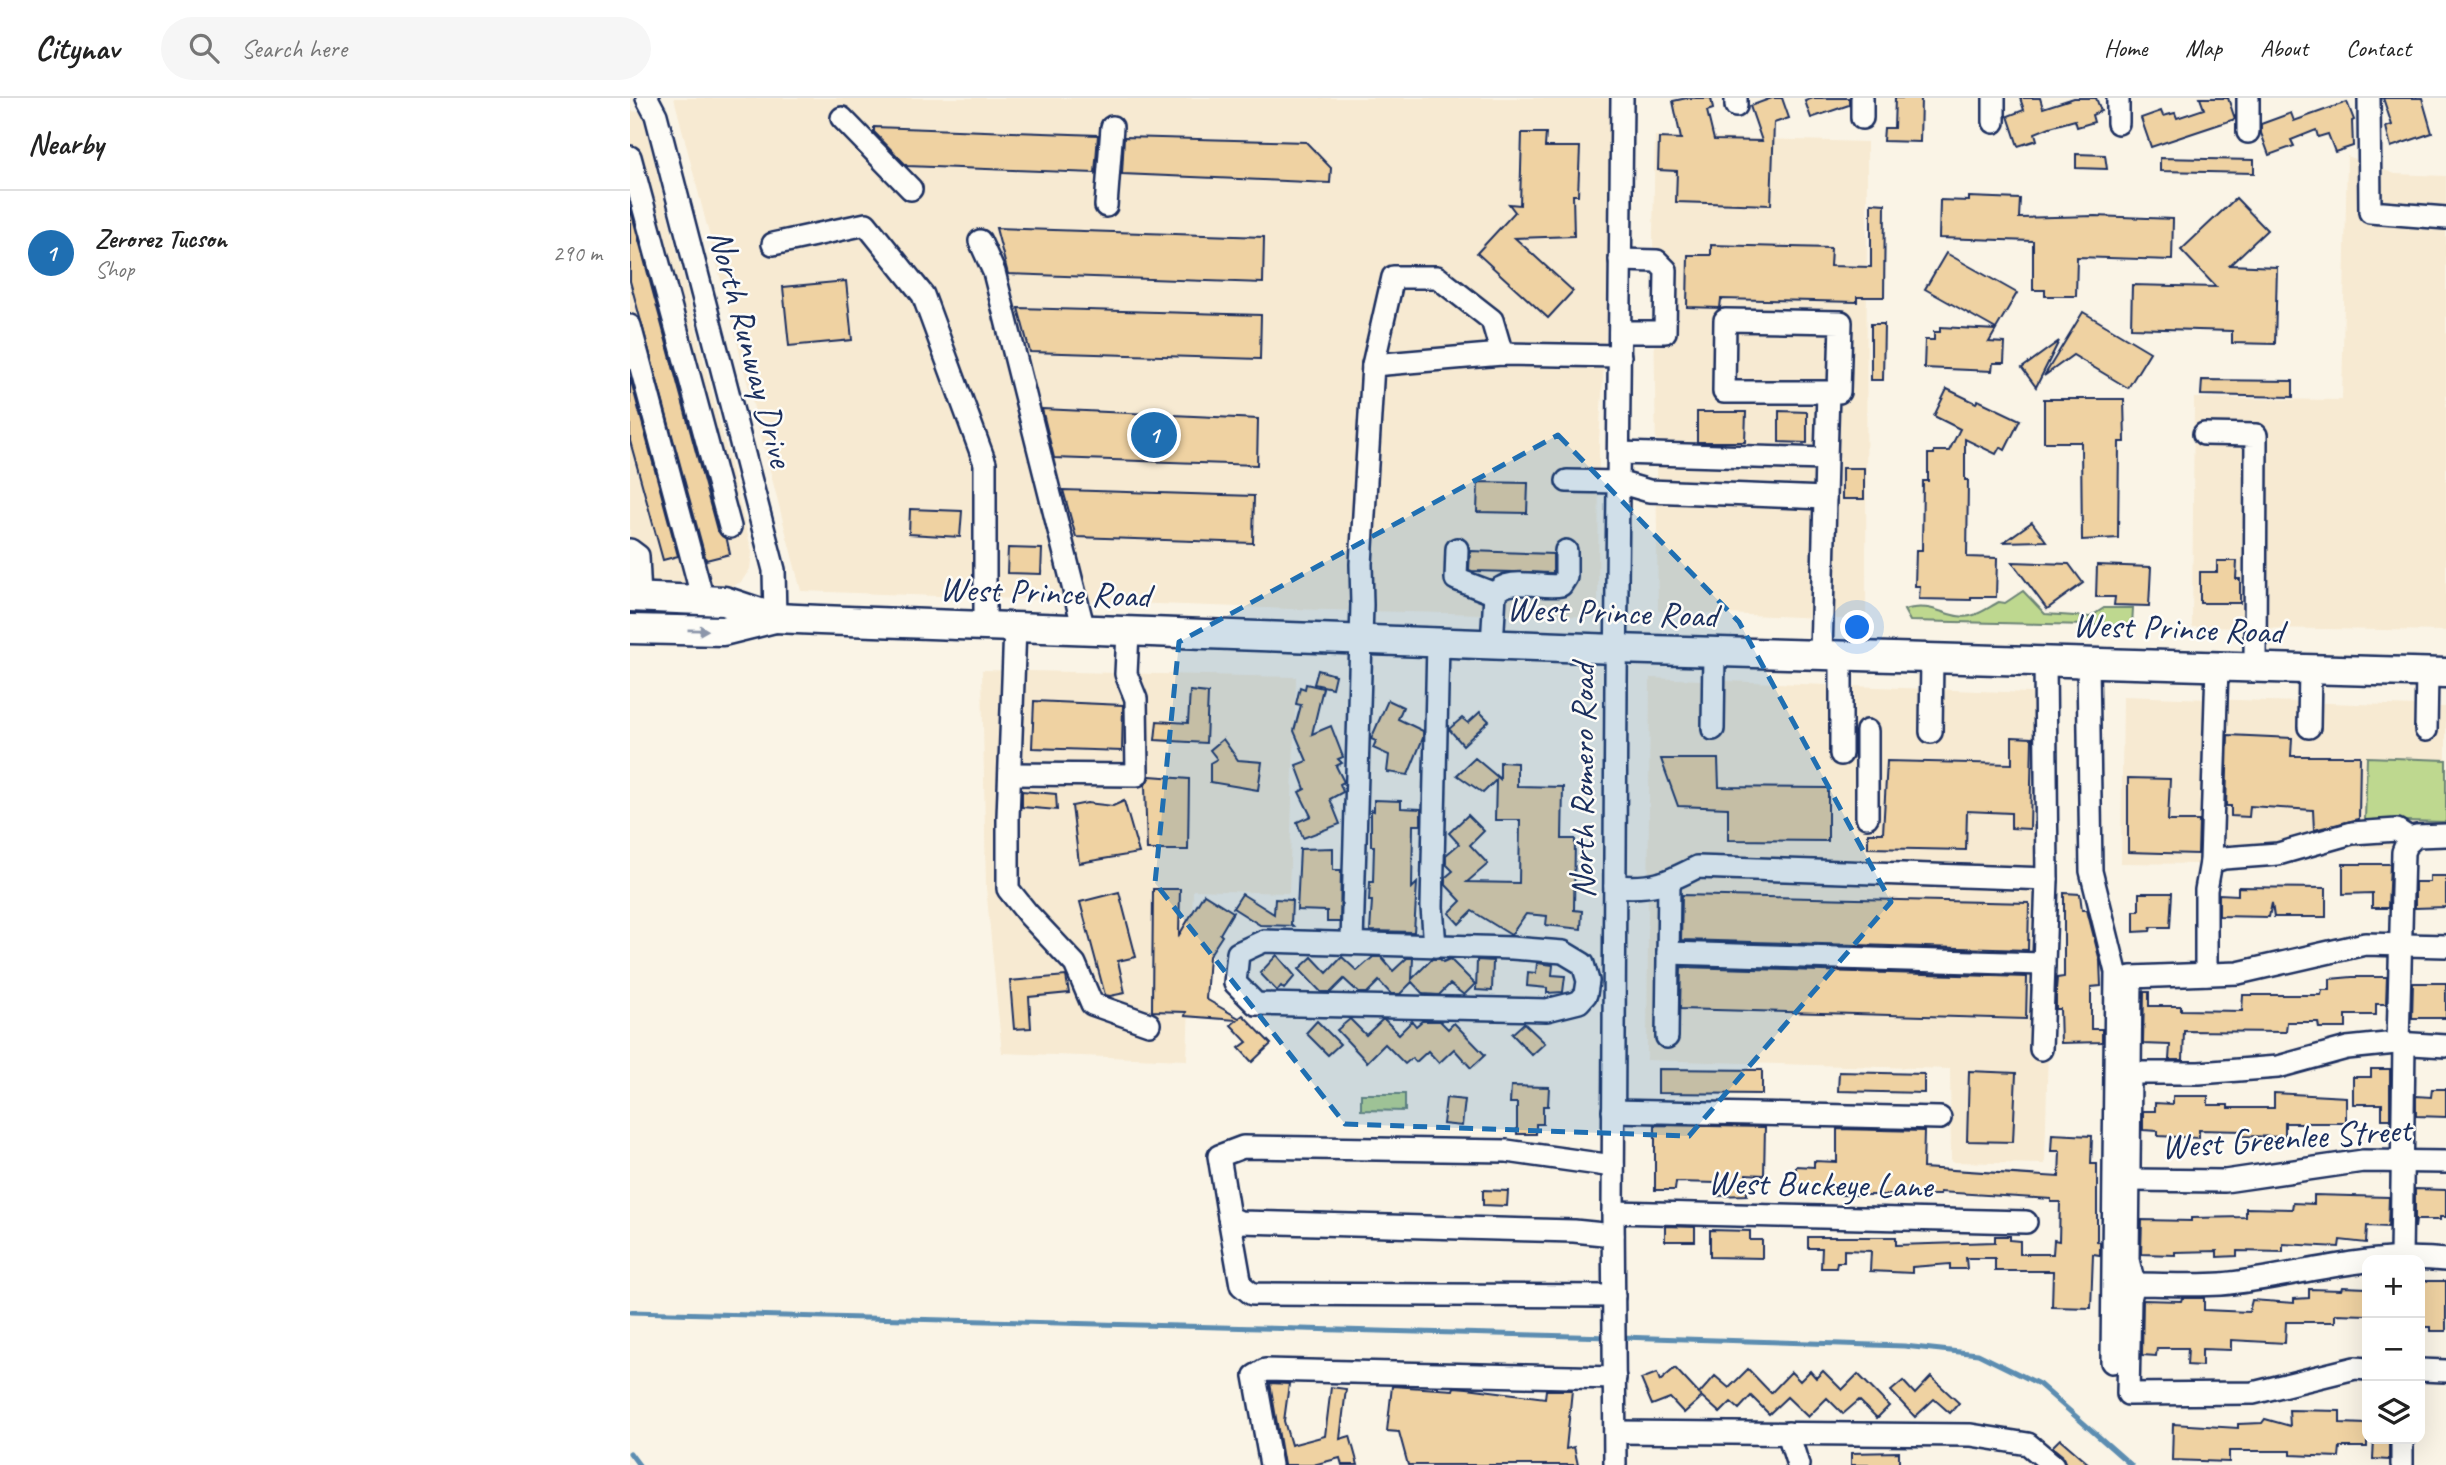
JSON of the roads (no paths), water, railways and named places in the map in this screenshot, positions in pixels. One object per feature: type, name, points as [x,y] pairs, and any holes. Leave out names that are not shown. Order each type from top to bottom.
[{"type":"main road","name":"West Prince Road","points":[[635,598],[724,601],[775,618]]},
{"type":"main road","name":"West Prince Road","points":[[630,629],[723,631],[775,618],[1492,645],[2437,673]]},
{"type":"street","name":"North Runway Drive","points":[[647,98],[656,115],[774,570],[775,618]]},
{"type":"street","name":"North Romero Road","points":[[1615,1465],[1615,1432],[1609,1374],[1614,1302],[1616,649],[1622,98]]},
{"type":"street","points":[[1994,98],[1994,122]]},
{"type":"street","points":[[2118,98],[2118,123]]},
{"type":"street","points":[[2248,98],[2248,132]]},
{"type":"street","points":[[2369,98],[2370,212],[2446,218]]},
{"type":"street","points":[[842,118],[911,189]]},
{"type":"street","points":[[1106,206],[1112,127]]},
{"type":"street","points":[[630,157],[730,527]]},
{"type":"street","points":[[773,244],[866,224],[923,295],[985,463],[985,626]]},
{"type":"street","points":[[980,241],[994,272],[1084,630]]},
{"type":"street","points":[[1620,260],[1657,261],[1666,270],[1665,332],[1620,332]]},
{"type":"street","points":[[1352,943],[1361,564],[1373,365],[1393,276],[1437,277],[1492,320],[1502,354]]},
{"type":"street","points":[[1725,320],[1841,321],[1839,392],[1828,392],[1724,392],[1725,320]]},
{"type":"street","points":[[630,326],[703,600]]},
{"type":"street","points":[[1373,365],[1502,354],[1620,356]]},
{"type":"street","points":[[1828,392],[1825,498],[1831,655],[1841,754]]},
{"type":"street","points":[[2204,434],[2256,435],[2255,667]]},
{"type":"street","points":[[1619,453],[1826,458]]},
{"type":"street","points":[[1567,481],[1618,482],[1649,491],[1825,498]]},
{"type":"street","points":[[1457,548],[1456,579],[1495,594]]},
{"type":"street","points":[[630,550],[638,556],[635,598]]},
{"type":"street","points":[[1492,645],[1495,594],[1499,588],[1506,584],[1561,585],[1566,577],[1566,551]]},
{"type":"street","points":[[1015,627],[1008,889],[1075,964],[1092,1004],[1149,1024]]},
{"type":"street","points":[[1010,774],[1137,775],[1136,699],[1126,674],[1128,632]]},
{"type":"street","points":[[1435,946],[1432,907],[1438,643]]},
{"type":"street","points":[[1713,729],[1714,652]]},
{"type":"street","points":[[1931,732],[1932,658]]},
{"type":"street","points":[[2041,1049],[2047,879],[2045,661]]},
{"type":"street","points":[[2088,662],[2091,871],[2116,972],[2112,1362]]},
{"type":"street","points":[[2206,974],[2206,890],[2211,862],[2217,666]]},
{"type":"street","points":[[2309,727],[2311,669]]},
{"type":"street","points":[[2426,730],[2437,673]]},
{"type":"street","points":[[1867,730],[1867,817]]},
{"type":"street","points":[[2211,862],[2224,858],[2278,854],[2352,834],[2396,830],[2411,839]]},
{"type":"street","points":[[2401,1255],[2403,852],[2411,839],[2423,835],[2446,835]]},
{"type":"street","points":[[1615,886],[1642,889],[1669,882],[1697,867],[2047,879]]},
{"type":"street","points":[[1667,1037],[1669,882]]},
{"type":"street","points":[[1264,941],[1435,946],[1563,952],[1583,964],[1588,981],[1586,994],[1579,1002],[1547,1010],[1256,1004],[1235,983],[1238,953],[1264,941]]},
{"type":"street","points":[[2362,1369],[2253,1393],[2128,1394],[2130,1299],[2134,1284],[2128,1260],[2131,977],[2238,973],[2365,944],[2446,946]]},
{"type":"street","points":[[1668,953],[2044,964]]},
{"type":"street","points":[[1588,981],[1614,980]]},
{"type":"street","points":[[2131,1073],[2199,1073],[2278,1067],[2347,1048],[2401,1043],[2446,1046]]},
{"type":"street","points":[[1613,1111],[1940,1118]]},
{"type":"street","points":[[1613,1166],[1507,1151],[1243,1147],[1219,1156],[1241,1285],[1252,1294],[1614,1302]]},
{"type":"street","name":"West Greenlee Street","points":[[2129,1180],[2225,1181],[2363,1161],[2446,1162]]},
{"type":"street","name":"West Buckeye Lane","points":[[1613,1212],[2026,1222]]},
{"type":"street","points":[[1229,1217],[1240,1222],[1574,1231],[1613,1235]]},
{"type":"street","points":[[2425,1259],[2446,1260]]},
{"type":"street","points":[[2134,1284],[2220,1284],[2362,1261]]},
{"type":"street","points":[[1271,1465],[1255,1376],[1265,1370],[1609,1374]]},
{"type":"street","points":[[2425,1370],[2446,1371]]},
{"type":"street","points":[[1615,1432],[1971,1435],[2028,1444],[2053,1465]]},
{"type":"street","points":[[1788,1433],[1798,1465]]},
{"type":"street","points":[[2402,1444],[2402,1465]]},
{"type":"waterway","points":[[630,1312],[1610,1337]]},
{"type":"waterway","points":[[1620,1337],[1904,1346],[1978,1354],[2039,1384],[2131,1465]]},
{"type":"waterway","points":[[630,1453],[639,1465]]},
{"type":"place","name":"Zerorez Tucson","points":[[1154,435]]}]
